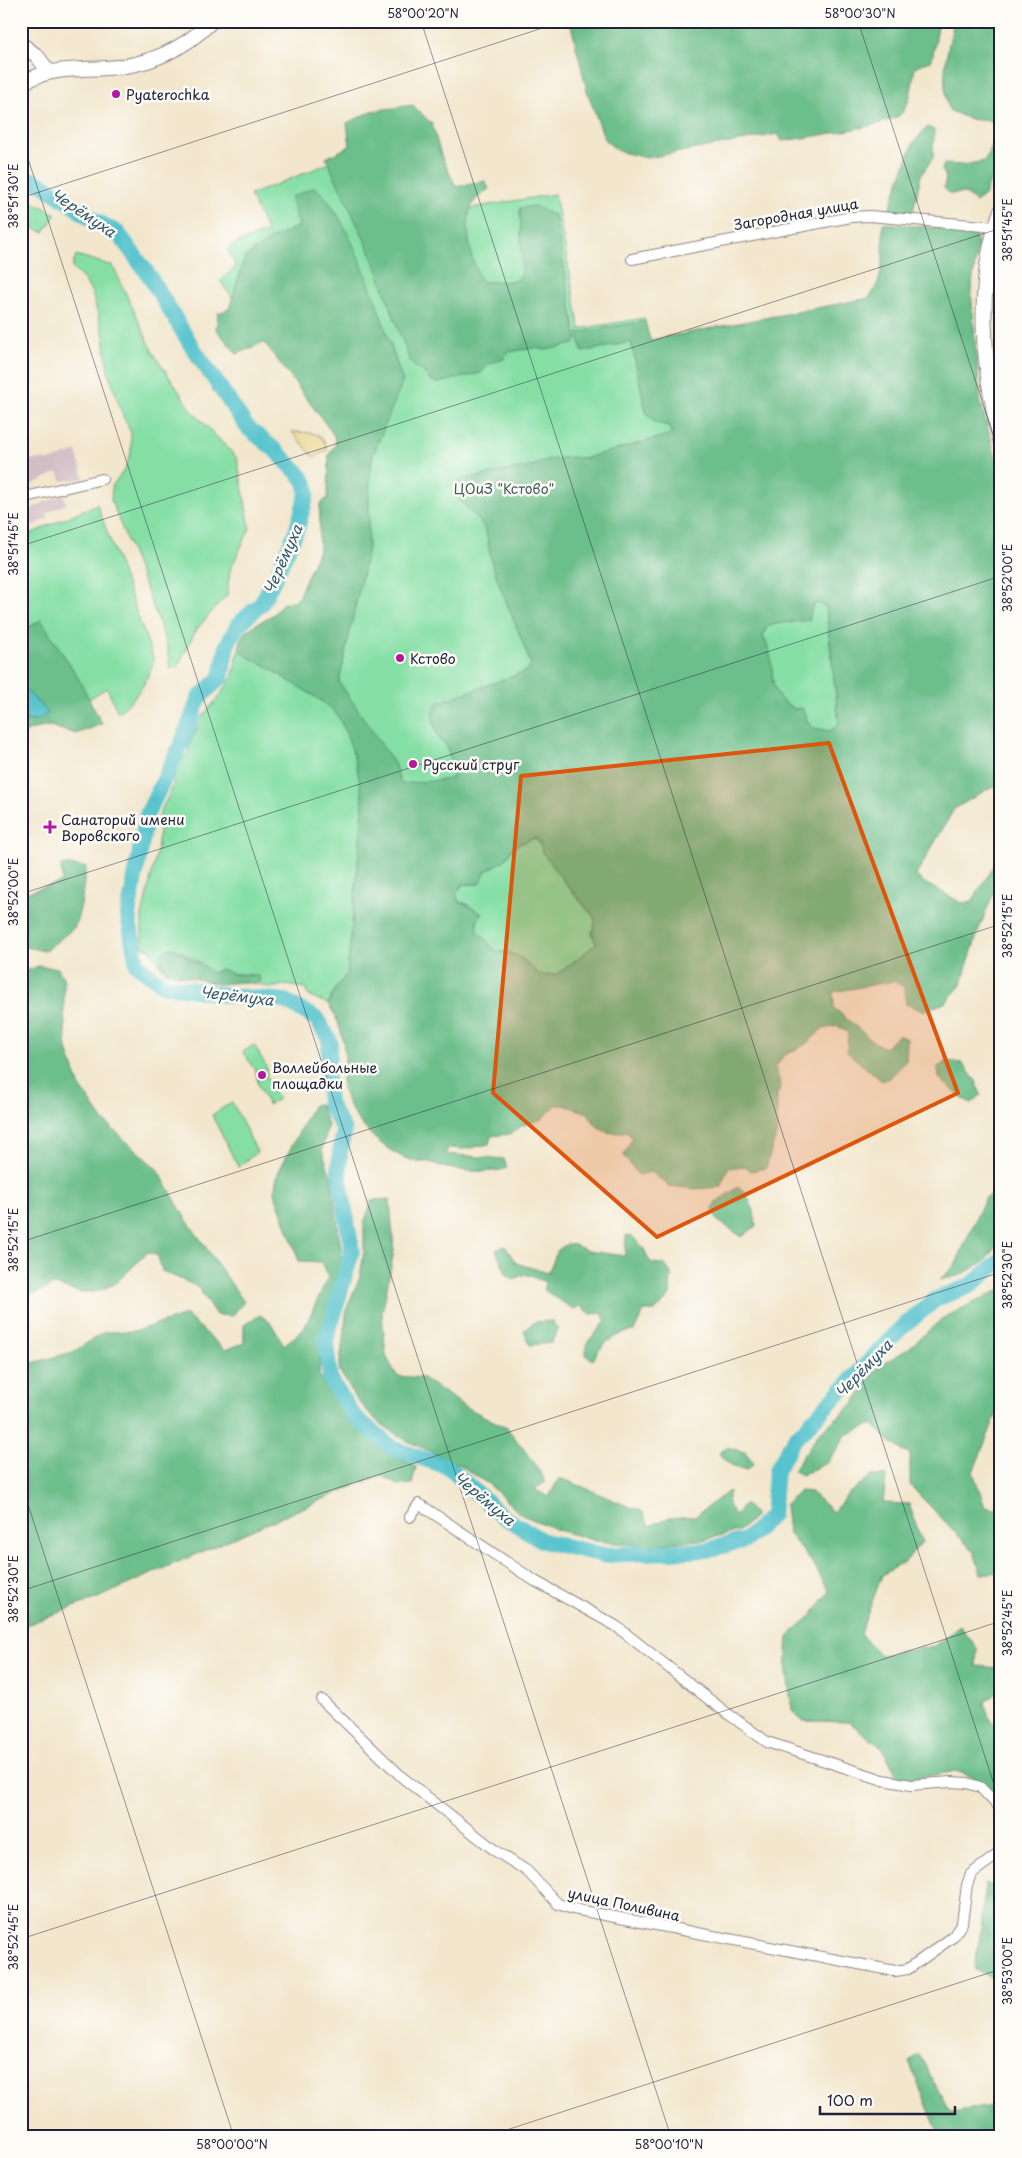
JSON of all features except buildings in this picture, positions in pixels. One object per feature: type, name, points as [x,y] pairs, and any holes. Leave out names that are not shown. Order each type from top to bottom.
[{"type":"main road","points":[[21,84],[49,72],[67,69],[118,67],[156,59],[188,42],[212,21]]},
{"type":"main road","points":[[21,44],[37,56],[49,72]]},
{"type":"main road","points":[[1001,212],[985,280],[984,336],[990,398],[1001,441]]},
{"type":"street","name":"Загородная улица","points":[[632,259],[851,216],[996,227]]},
{"type":"street","points":[[21,498],[102,480]]},
{"type":"street","points":[[410,1517],[419,1504],[535,1581],[616,1626],[720,1708],[767,1742],[883,1780],[911,1785],[952,1782],[967,1783],[980,1787],[1001,1809]]},
{"type":"street","name":"улица Поливина","points":[[322,1700],[403,1778],[497,1852],[528,1871],[558,1904],[573,1909],[896,1971],[908,1969],[954,1937],[962,1923],[967,1885],[971,1874],[1001,1852]]},
{"type":"highlighted area","points":[[829,743],[958,1093],[657,1237],[493,1093],[521,776]]},
{"type":"shaded area","points":[[76,451],[84,479],[62,481],[58,472],[26,487],[21,478],[21,459],[52,460]]},
{"type":"shaded area","points":[[64,494],[66,504],[47,513],[48,518],[21,531],[21,513]]},
{"type":"green space","points":[[570,21],[939,21],[932,60],[915,67],[911,92],[905,109],[894,118],[845,131],[782,141],[778,134],[647,158],[618,151],[605,140],[587,91]]},
{"type":"green space","points":[[954,21],[1001,21],[1001,122],[969,119],[949,110],[946,98],[945,76]]},
{"type":"green space","points":[[413,105],[432,124],[441,155],[456,187],[485,181],[489,189],[473,203],[468,223],[469,244],[478,275],[482,282],[516,281],[522,273],[520,208],[534,206],[555,216],[577,340],[574,344],[546,350],[535,348],[507,352],[504,359],[489,364],[481,373],[438,383],[431,381],[409,359],[373,258],[326,158],[350,146],[347,123],[372,111]]},
{"type":"green space","points":[[1001,126],[1001,153],[985,194],[976,202],[964,193],[950,194],[944,188],[946,178],[942,169],[944,164],[963,165],[985,161]]},
{"type":"green space","points":[[927,127],[934,130],[933,158],[921,175],[912,216],[888,213],[913,143]]},
{"type":"green space","name":"ЦОиЗ \"Кстово\"","points":[[332,162],[363,226],[555,194],[580,329],[644,318],[650,343],[700,456],[664,560],[356,885],[347,974],[337,986],[328,1004],[308,995],[305,988],[284,985],[270,988],[258,984],[260,980],[250,974],[233,974],[221,969],[212,973],[182,952],[174,949],[162,952],[160,962],[169,972],[164,972],[150,949],[142,947],[142,916],[157,851],[159,833],[157,825],[161,810],[172,789],[177,765],[188,754],[190,744],[202,717],[219,697],[233,675],[242,636],[255,625],[274,614],[282,604],[297,600],[319,550],[320,504],[328,498],[329,455],[336,444],[334,435],[220,281],[236,267],[228,250],[231,246],[267,231],[250,195]]},
{"type":"green space","points":[[314,187],[328,200],[341,221],[366,276],[403,381],[373,455],[370,474],[368,548],[339,682],[394,763],[401,784],[451,779],[454,771],[446,744],[439,740],[432,716],[437,703],[527,671],[531,665],[493,567],[485,531],[479,521],[460,500],[457,489],[458,482],[467,478],[529,467],[547,460],[568,457],[586,458],[672,434],[669,425],[654,422],[646,412],[631,342],[582,352],[578,333],[645,321],[650,340],[869,298],[881,272],[883,223],[959,230],[975,235],[978,244],[971,291],[980,399],[1001,476],[1001,785],[988,789],[954,809],[916,875],[921,881],[962,903],[972,901],[1001,855],[1001,875],[979,929],[961,985],[945,1003],[922,1011],[906,1004],[905,988],[894,981],[833,992],[834,1008],[874,1042],[885,1048],[898,1035],[907,1039],[906,1062],[889,1078],[882,1081],[847,1052],[848,1033],[838,1026],[822,1029],[806,1044],[783,1056],[775,1068],[781,1085],[777,1095],[777,1132],[766,1168],[751,1171],[745,1166],[728,1168],[720,1187],[695,1189],[669,1186],[651,1172],[638,1175],[624,1156],[632,1138],[627,1131],[613,1133],[603,1131],[595,1124],[588,1113],[564,1105],[556,1105],[542,1119],[521,1126],[510,1134],[491,1136],[489,1144],[464,1149],[449,1148],[445,1154],[504,1159],[507,1168],[494,1171],[458,1170],[431,1162],[418,1162],[393,1152],[359,1122],[345,1097],[342,1084],[345,1058],[342,1037],[338,1023],[328,1004],[337,986],[347,974],[363,810],[358,771],[344,727],[331,708],[264,665],[249,658],[239,647],[247,630],[274,614],[282,604],[297,600],[319,550],[320,504],[328,498],[329,455],[336,444],[334,435],[264,342],[237,354],[216,329],[218,313],[229,309],[245,257],[269,240],[299,226],[291,197]],"holes":[[[817,603],[826,607],[839,724],[830,731],[814,728],[807,722],[806,714],[802,708],[794,709],[779,696],[773,683],[769,649],[763,636],[767,627],[772,625],[809,620],[812,607]],[[535,838],[540,843],[542,852],[555,870],[594,917],[595,925],[592,933],[596,944],[558,974],[542,976],[518,956],[498,952],[478,932],[477,921],[482,914],[467,904],[459,902],[456,894],[463,884],[480,884],[486,871],[505,860],[514,846]]]},
{"type":"green space","points":[[21,196],[56,214],[44,232],[30,227],[25,237],[21,236]]},
{"type":"green space","points":[[76,255],[113,266],[154,354],[193,412],[237,458],[250,528],[230,570],[227,595],[196,630],[178,666],[170,669],[168,650],[157,617],[111,500],[112,486],[125,469],[131,453],[131,433],[123,416],[108,371],[104,336],[92,293],[85,281],[72,268]]},
{"type":"green space","points":[[97,504],[154,660],[148,677],[140,689],[118,713],[107,688],[89,699],[41,620],[21,632],[21,538]]},
{"type":"green space","points":[[817,603],[826,607],[839,724],[830,731],[814,728],[807,722],[806,714],[791,707],[776,692],[772,682],[763,636],[767,627],[781,621],[791,623]]},
{"type":"green space","points":[[41,620],[76,674],[102,724],[76,734],[50,726],[21,734],[21,632]]},
{"type":"green space","points":[[534,838],[573,893],[594,917],[595,925],[592,933],[596,944],[558,974],[542,976],[518,956],[506,952],[498,952],[478,932],[477,921],[467,904],[459,902],[456,894],[463,884],[480,884],[486,871],[505,860],[514,846]]},
{"type":"green space","points":[[61,866],[86,867],[81,905],[75,927],[45,951],[21,946],[21,894],[62,882]]},
{"type":"green space","points":[[172,948],[212,973],[221,969],[233,974],[258,976],[260,980],[257,984],[243,982],[218,984],[175,974],[165,969],[161,963],[162,952]]},
{"type":"green space","points":[[39,966],[58,968],[64,980],[67,1049],[79,1085],[103,1120],[158,1170],[186,1219],[244,1302],[232,1316],[216,1315],[198,1287],[162,1271],[158,1256],[148,1252],[115,1284],[95,1292],[79,1292],[54,1285],[21,1299],[21,973]]},
{"type":"green space","name":"Воллейбольные площадки","points":[[254,1045],[266,1066],[267,1078],[278,1099],[268,1105],[258,1084],[256,1072],[243,1052]]},
{"type":"green space","points":[[948,1061],[962,1063],[976,1081],[981,1095],[972,1103],[963,1099],[939,1078],[938,1067]]},
{"type":"green space","points":[[232,1102],[257,1152],[238,1167],[212,1115]]},
{"type":"green space","points":[[320,1104],[328,1125],[322,1150],[331,1177],[342,1256],[341,1275],[322,1334],[319,1375],[335,1400],[352,1415],[370,1436],[395,1456],[416,1467],[412,1484],[398,1485],[382,1476],[358,1484],[105,1595],[21,1627],[21,1366],[73,1352],[104,1332],[135,1331],[186,1315],[225,1350],[244,1343],[244,1325],[260,1315],[271,1323],[284,1345],[304,1329],[328,1277],[321,1262],[299,1261],[274,1191],[278,1173],[312,1106]]},
{"type":"green space","points":[[1001,1149],[1000,1241],[985,1261],[961,1275],[939,1280],[955,1266],[985,1198],[994,1193]]},
{"type":"green space","points":[[738,1187],[746,1192],[754,1211],[756,1226],[742,1237],[717,1220],[713,1210],[716,1202]]},
{"type":"green space","points":[[390,1199],[394,1251],[382,1314],[386,1356],[397,1376],[423,1378],[464,1406],[507,1428],[533,1461],[546,1482],[534,1489],[549,1497],[559,1478],[642,1511],[649,1526],[668,1518],[695,1516],[729,1491],[728,1505],[735,1515],[745,1504],[756,1515],[739,1531],[706,1539],[644,1546],[596,1541],[555,1529],[520,1514],[491,1486],[460,1465],[405,1440],[377,1421],[357,1400],[339,1370],[347,1308],[360,1277],[364,1251],[364,1223],[372,1200]]},
{"type":"green space","points":[[626,1235],[632,1236],[644,1249],[650,1262],[665,1265],[671,1273],[670,1296],[655,1311],[644,1311],[634,1331],[616,1336],[610,1340],[600,1349],[593,1360],[586,1355],[586,1344],[606,1321],[602,1313],[591,1314],[581,1306],[573,1309],[544,1290],[546,1282],[525,1274],[514,1279],[507,1275],[496,1250],[505,1246],[516,1263],[548,1273],[558,1250],[567,1244],[575,1245],[588,1251],[625,1256]]},
{"type":"green space","points":[[1001,1289],[1001,1403],[973,1472],[985,1507],[1001,1510],[1001,1572],[981,1574],[974,1552],[910,1485],[910,1455],[889,1441],[872,1424],[846,1435],[828,1462],[802,1475],[793,1471],[818,1434],[853,1404],[876,1369],[909,1348],[943,1318]]},
{"type":"green space","points":[[552,1321],[558,1330],[551,1343],[530,1345],[524,1330],[535,1322]]},
{"type":"green space","points":[[727,1447],[745,1452],[754,1463],[747,1470],[738,1468],[724,1460],[719,1453]]},
{"type":"green space","points":[[871,1476],[886,1476],[883,1503],[909,1504],[922,1542],[905,1562],[882,1575],[860,1634],[880,1655],[934,1646],[960,1626],[977,1648],[976,1666],[1001,1668],[1001,1689],[984,1703],[990,1720],[1001,1728],[1001,1800],[983,1781],[956,1771],[900,1781],[882,1748],[849,1722],[802,1721],[792,1710],[786,1666],[788,1636],[812,1615],[829,1592],[814,1565],[788,1533],[785,1505],[800,1491],[811,1492],[833,1512],[848,1494]]},
{"type":"green space","points":[[985,1883],[1001,1888],[1001,1982],[974,1969],[981,1931]]},
{"type":"green space","points":[[919,2054],[950,2112],[1001,2105],[1001,2137],[940,2137],[909,2062]]},
{"type":"sand","points":[[292,432],[309,433],[319,436],[323,439],[327,450],[314,457]]},
{"type":"water","points":[[21,690],[27,691],[48,713],[36,721],[24,720],[21,717]]},
{"type":"waterway","name":"Черёмуха","points":[[21,180],[32,180],[46,187],[89,217],[118,233],[148,274],[191,345],[247,427],[274,449],[301,476],[306,484],[307,494],[297,529],[278,572],[261,604],[238,625],[227,645],[221,677],[199,698],[181,745],[147,814],[128,915],[137,965],[163,985],[231,996],[285,1001],[317,1019],[330,1041],[327,1077],[329,1104],[344,1130],[339,1174],[352,1251],[326,1341],[330,1379],[353,1415],[392,1448],[448,1467],[502,1516],[543,1541],[603,1555],[706,1550],[746,1540],[772,1515],[776,1471],[793,1441],[899,1330],[936,1299],[970,1286],[1001,1260]]},
{"type":"place","name":"Pyaterochka","points":[[116,94]]},
{"type":"place","name":"Кстово","points":[[400,658]]},
{"type":"place","name":"Русский струг","points":[[413,764]]},
{"type":"place","name":"Санаторий имени Воровского","points":[[50,827]]},
{"type":"place","name":"Воллейбольные площадки","points":[[262,1075]]}]
